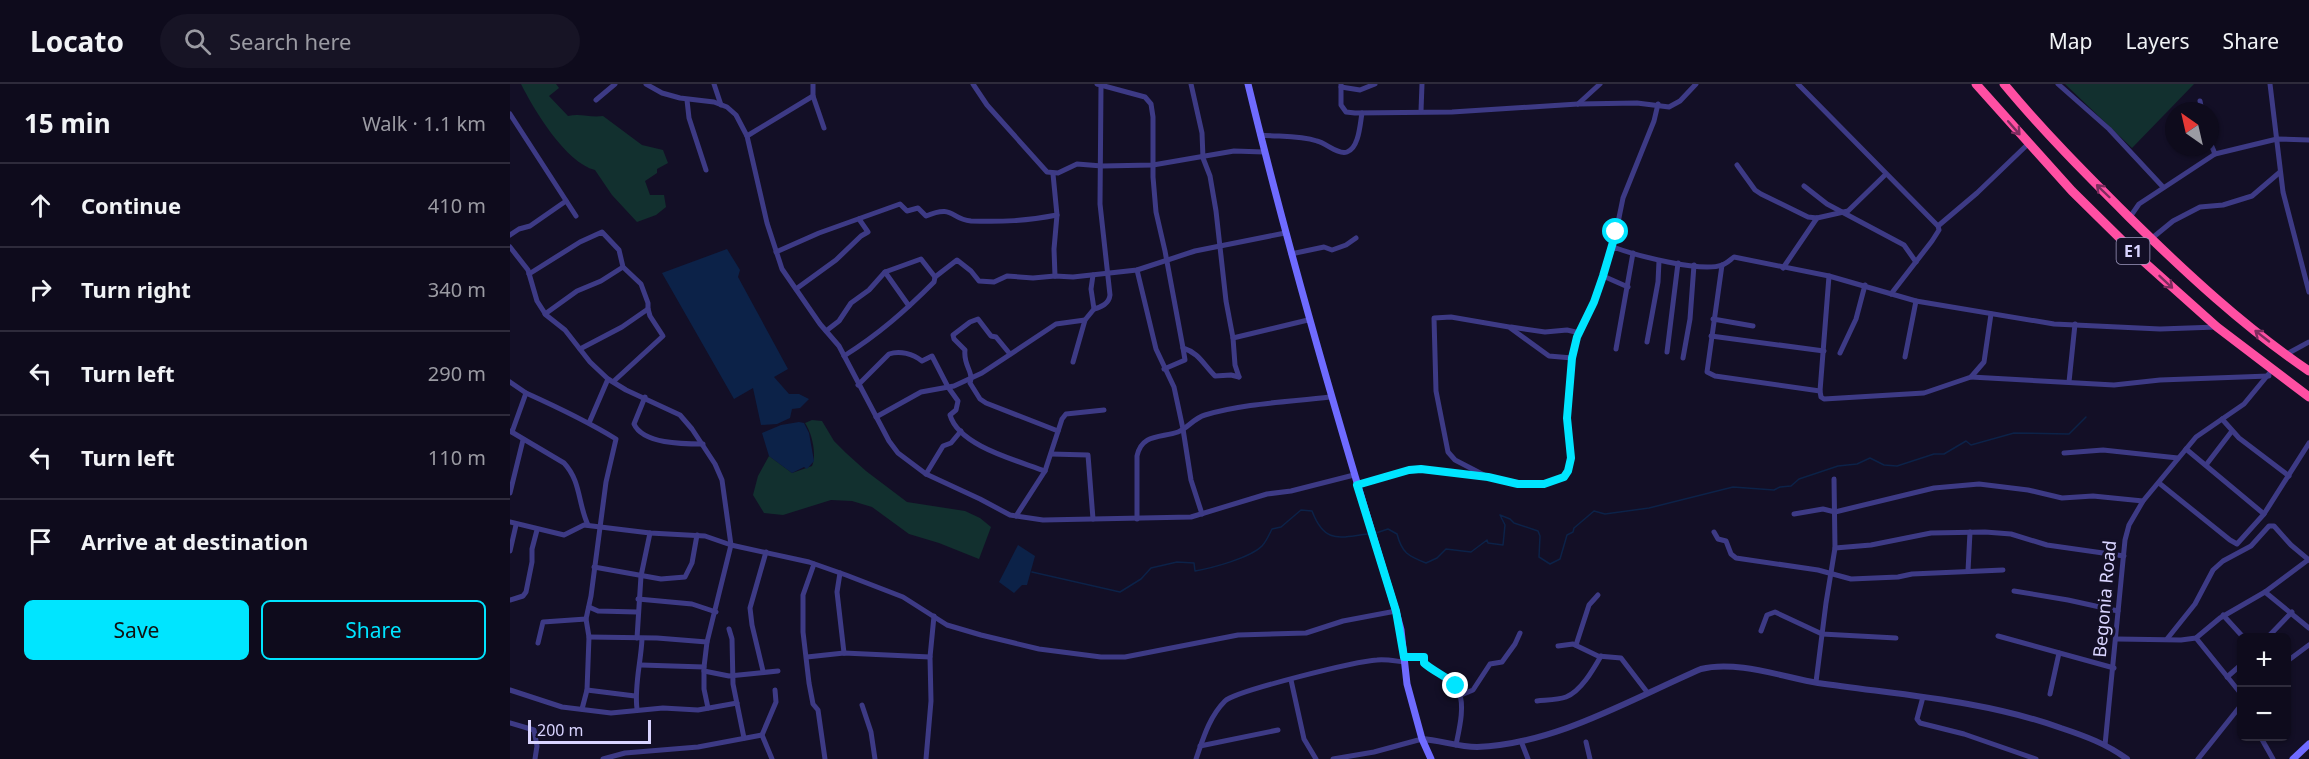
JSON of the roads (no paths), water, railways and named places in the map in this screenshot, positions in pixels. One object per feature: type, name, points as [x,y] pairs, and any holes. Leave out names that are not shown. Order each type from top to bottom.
[{"type":"highway","name":"E1","points":[[1976,84],[2072,191],[2142,260],[2271,373],[2309,397]]},
{"type":"highway","name":"E1","points":[[2004,84],[2044,131],[2151,240],[2249,326],[2309,371]]},
{"type":"highway","points":[[2028,144],[2044,131]]},
{"type":"main road","points":[[1248,84],[1308,320],[1396,611],[1407,684],[1422,739],[1431,759]]},
{"type":"main road","points":[[2293,759],[2309,744]]},
{"type":"street","points":[[596,100],[615,84]]},
{"type":"street","points":[[646,84],[662,93],[687,100],[721,105],[736,115],[747,136],[782,269],[844,356],[858,385],[898,453],[926,474],[1016,516],[1042,520],[1175,518],[1202,514],[1267,494],[1291,491],[1354,475]]},
{"type":"street","points":[[714,84],[721,105]]},
{"type":"street","points":[[813,84],[813,96],[824,128]]},
{"type":"street","points":[[973,84],[987,105],[1027,151],[1047,172],[1053,174],[1068,170],[1077,164],[1153,165],[1234,151],[1264,152]]},
{"type":"street","points":[[1183,348],[1193,351],[1215,376],[1239,377],[1235,365],[1211,184],[1203,158],[1202,133],[1191,84]]},
{"type":"street","points":[[1375,84],[1360,90],[1341,85],[1341,105],[1345,111],[1362,113],[1452,112],[1578,104],[1669,107],[1674,105],[1695,84]]},
{"type":"street","points":[[1421,111],[1422,84]]},
{"type":"street","points":[[1578,104],[1600,84]]},
{"type":"street","points":[[1798,84],[1938,226],[1939,230],[1932,241],[1892,294]]},
{"type":"street","points":[[2058,84],[2109,129],[2163,187]]},
{"type":"street","points":[[2270,84],[2283,192],[2309,292]]},
{"type":"street","points":[[1072,362],[1084,320],[1094,309],[1101,307],[1109,299],[1100,204],[1102,166],[1099,85],[1145,97],[1151,104],[1156,212],[1185,360],[1164,369]]},
{"type":"street","points":[[706,101],[716,92]]},
{"type":"street","points":[[747,136],[813,96]]},
{"type":"street","points":[[687,100],[689,118],[706,170]]},
{"type":"street","points":[[1357,485],[1409,470],[1421,469],[1488,477],[1518,484],[1544,484],[1558,481],[1566,475],[1571,458],[1567,418],[1572,358],[1577,337],[1581,333],[1603,276],[1623,198],[1654,121],[1658,105]]},
{"type":"street","points":[[1260,135],[1305,138],[1325,144],[1340,152],[1348,152],[1353,147],[1358,134],[1362,113]]},
{"type":"street","points":[[510,114],[576,216]]},
{"type":"street","points":[[2219,153],[2277,140],[2309,140]]},
{"type":"street","points":[[1938,226],[1977,193],[2028,144]]},
{"type":"street","points":[[2130,217],[2139,204],[2212,156]]},
{"type":"street","points":[[1737,165],[1755,190],[1761,194],[1808,217],[1817,218],[1845,213],[1886,174]]},
{"type":"street","points":[[2151,240],[2173,221],[2200,207],[2223,205],[2252,196],[2280,172]]},
{"type":"street","points":[[1053,174],[1057,215],[1054,249],[1055,276]]},
{"type":"street","points":[[1804,186],[1827,204],[1904,245],[1916,262]]},
{"type":"street","points":[[510,235],[530,226],[566,201]]},
{"type":"street","points":[[776,252],[900,204],[907,211],[918,208],[926,216],[939,210],[968,220],[1018,222],[1057,215]]},
{"type":"street","points":[[1783,268],[1817,218]]},
{"type":"street","points":[[796,290],[868,232],[859,219]]},
{"type":"street","points":[[529,274],[580,242],[602,232],[620,250],[623,267],[640,284],[648,303],[650,316],[663,336],[611,380],[589,423]]},
{"type":"street","points":[[844,356],[878,334],[934,282],[935,277],[957,260],[979,281],[994,282],[1007,276],[1073,277],[1137,270],[1184,254],[1285,233]]},
{"type":"street","points":[[1291,254],[1324,247],[1332,250],[1356,238]]},
{"type":"street","points":[[510,247],[520,258],[529,274],[537,301],[550,320],[565,330],[590,362],[611,380],[626,390],[676,412],[703,444],[722,480],[731,545],[707,642],[704,669],[708,708]]},
{"type":"street","points":[[1612,247],[1659,261],[1694,265],[1722,265],[1734,257],[1829,276],[1916,300],[2054,324],[2113,328],[2217,327]]},
{"type":"street","points":[[1616,349],[1633,253]]},
{"type":"street","points":[[826,331],[839,321],[851,303],[869,290],[885,272],[921,259],[935,277]]},
{"type":"street","points":[[1647,342],[1658,282],[1659,261]]},
{"type":"street","points":[[1667,352],[1678,263]]},
{"type":"street","points":[[1683,357],[1690,319],[1694,265]]},
{"type":"street","points":[[1722,265],[1707,368],[1709,374],[1820,391]]},
{"type":"street","points":[[545,314],[577,291],[601,281],[623,267]]},
{"type":"street","points":[[1137,270],[1156,348],[1164,369],[1173,383],[1191,480],[1202,514]]},
{"type":"street","points":[[885,272],[909,306]]},
{"type":"street","points":[[1093,275],[1091,289],[1094,309]]},
{"type":"street","points":[[1603,276],[1628,287]]},
{"type":"street","points":[[1829,276],[1820,391],[1824,399],[1924,393],[1971,377],[2114,385],[2271,373]]},
{"type":"street","points":[[1840,353],[1856,319],[1866,285]]},
{"type":"street","points":[[1905,357],[1916,300]]},
{"type":"street","points":[[579,349],[622,327],[648,309]]},
{"type":"street","points":[[1971,377],[1984,362],[1991,314]]},
{"type":"street","points":[[1488,477],[1455,460],[1448,452],[1436,391],[1434,318],[1451,317],[1545,332],[1567,330],[1581,333]]},
{"type":"street","points":[[1010,354],[996,337],[991,336],[978,319],[973,319],[953,335],[965,350],[964,360],[972,377],[970,382],[980,399],[1058,431]]},
{"type":"street","points":[[1713,319],[1753,326]]},
{"type":"street","points":[[876,417],[921,392],[948,387],[982,373],[1056,324],[1084,320]]},
{"type":"street","points":[[1233,338],[1308,320]]},
{"type":"street","points":[[2069,382],[2075,324]]},
{"type":"street","points":[[1509,327],[1549,356],[1572,358]]},
{"type":"street","points":[[1711,336],[1824,351]]},
{"type":"street","points":[[2285,355],[2307,343],[2309,350]]},
{"type":"street","points":[[858,385],[885,356],[894,352],[914,354],[922,361],[932,356],[948,387],[958,400],[956,410],[950,415],[953,426],[974,443],[1045,471]]},
{"type":"street","name":"Begonia Road","points":[[2105,745],[2126,532],[2143,501],[2201,432],[2244,404],[2271,373]]},
{"type":"street","points":[[510,382],[526,393],[589,423],[600,432],[616,439],[606,482],[602,526],[586,620],[589,637],[587,690],[582,709]]},
{"type":"street","points":[[526,393],[511,432],[564,463],[570,469],[579,488],[588,525]]},
{"type":"street","points":[[645,397],[634,424],[637,430],[675,444],[703,444]]},
{"type":"street","points":[[1137,519],[1139,448],[1162,434],[1174,434],[1204,415],[1263,404],[1330,397]]},
{"type":"street","points":[[1016,516],[1045,471],[1066,414],[1104,410]]},
{"type":"street","points":[[2222,419],[2232,431],[2289,476]]},
{"type":"street","points":[[926,474],[943,446],[951,443],[961,431]]},
{"type":"street","points":[[2206,465],[2232,431]]},
{"type":"street","points":[[510,493],[523,440]]},
{"type":"street","points":[[2159,483],[2237,544],[2264,514],[2309,443]]},
{"type":"street","points":[[2186,449],[2264,514]]},
{"type":"street","points":[[2064,453],[2103,450],[2178,458]]},
{"type":"street","points":[[1051,454],[1088,455],[1093,519]]},
{"type":"street","points":[[1816,682],[1835,548],[1834,478]]},
{"type":"street","points":[[1794,514],[1823,509],[1835,512],[1934,488],[1979,484],[2028,490],[2062,498],[2093,496],[2143,501]]},
{"type":"street","points":[[510,551],[513,524],[564,535],[580,526],[588,525],[650,533],[697,535],[814,564],[840,573],[903,597],[947,625],[997,640],[1101,657],[1125,657],[1238,635],[1306,633],[1343,621],[1396,611]]},
{"type":"street","points":[[2117,639],[2181,640],[2196,638],[2223,615],[2265,592],[2308,560],[2274,526],[2269,526],[2251,546],[2223,561],[2213,570],[2195,604],[2167,639]]},
{"type":"street","points":[[510,600],[523,596],[526,592],[537,530]]},
{"type":"street","points":[[1714,532],[1718,538],[1726,542],[1731,554],[1736,558],[1830,573],[1851,579],[2003,570]]},
{"type":"street","points":[[1835,548],[1871,545],[1931,533],[1970,532],[2010,534],[2047,545],[2124,556]]},
{"type":"street","points":[[1968,571],[1970,532]]},
{"type":"street","points":[[637,709],[635,696],[641,665],[637,612],[640,576],[650,533]]},
{"type":"street","points":[[594,567],[661,579],[685,578],[693,563],[697,535]]},
{"type":"street","points":[[763,672],[750,608],[766,552]]},
{"type":"street","points":[[814,564],[803,594],[804,642],[809,683],[813,704],[818,710],[825,759]]},
{"type":"street","points":[[840,573],[837,592],[844,653]]},
{"type":"street","points":[[2014,591],[2118,611]]},
{"type":"street","points":[[2265,592],[2309,628]]},
{"type":"street","points":[[1576,645],[1589,605],[1598,595]]},
{"type":"street","points":[[638,599],[687,603],[716,612]]},
{"type":"street","points":[[589,607],[598,611],[637,612]]},
{"type":"street","points":[[1761,631],[1767,615],[1775,612],[1821,634],[1896,638]]},
{"type":"street","points":[[2272,633],[2292,612]]},
{"type":"street","points":[[2223,615],[2239,633]]},
{"type":"street","points":[[926,759],[934,616]]},
{"type":"street","points":[[538,643],[543,622],[586,620]]},
{"type":"street","points":[[729,628],[732,639],[733,684],[744,738]]},
{"type":"street","points":[[1461,694],[1473,690],[1490,664],[1502,662],[1520,633]]},
{"type":"street","points":[[1998,636],[2114,668]]},
{"type":"street","points":[[589,637],[657,638],[707,642]]},
{"type":"street","points":[[2196,638],[2237,690]]},
{"type":"street","points":[[1558,646],[1576,645],[1601,656],[1624,660],[1647,692]]},
{"type":"street","points":[[2291,658],[2309,645]]},
{"type":"street","points":[[807,657],[844,653],[930,657]]},
{"type":"street","points":[[2050,694],[2059,653]]},
{"type":"street","points":[[1537,701],[1564,698],[1572,693],[1601,656]]},
{"type":"street","points":[[1196,759],[1210,720],[1227,699],[1291,680],[1366,662],[1424,657],[1424,663],[1454,683],[1461,694],[1461,719],[1456,745]]},
{"type":"street","points":[[641,665],[704,669],[729,676],[778,671]]},
{"type":"street","points":[[1333,759],[1382,750],[1422,739],[1476,747],[1521,741],[1568,727],[1708,667],[1755,670],[1816,682],[1988,706],[2044,722],[2105,745],[2127,759]]},
{"type":"street","points":[[2227,677],[2237,668]]},
{"type":"street","points":[[1291,680],[1304,739],[1316,759]]},
{"type":"street","points":[[510,690],[562,707],[611,713],[637,709],[693,710],[737,703]]},
{"type":"street","points":[[587,690],[635,696]]},
{"type":"street","points":[[772,759],[762,735],[776,702],[775,690]]},
{"type":"street","points":[[1923,697],[1917,719],[1920,723],[1964,734],[2037,759]]},
{"type":"street","points":[[862,705],[871,732],[874,759]]},
{"type":"street","points":[[2198,759],[2237,709]]},
{"type":"street","points":[[510,723],[534,730],[537,746],[535,759]]},
{"type":"street","points":[[1200,747],[1278,730]]},
{"type":"street","points":[[603,759],[625,753],[698,747],[762,735]]},
{"type":"street","points":[[1521,741],[1528,759]]},
{"type":"street","points":[[2263,741],[2273,759]]},
{"type":"street","points":[[1586,742],[1590,759]]},
{"type":"water","points":[[727,249],[740,270],[738,277],[788,369],[774,377],[789,394],[799,394],[809,399],[800,408],[792,409],[790,418],[777,424],[761,425],[753,388],[734,399],[662,273]]},
{"type":"water","points":[[804,423],[809,433],[814,461],[807,469],[804,467],[792,473],[769,456],[762,433],[781,425]]},
{"type":"water","points":[[1018,545],[1035,556],[1027,585],[1022,585],[1014,593],[999,582]]},
{"type":"waterway","points":[[1376,533],[1388,529],[1397,534],[1401,546],[1407,553],[1426,563],[1437,558],[1446,549],[1471,552],[1487,540],[1488,543],[1503,545],[1505,525],[1500,515],[1514,523],[1538,531],[1540,536],[1539,557],[1550,564],[1560,559],[1567,535],[1594,511],[1605,514],[1649,508],[1733,487],[1774,490],[1791,486],[1799,479],[1838,466],[1857,464],[1870,458],[1884,465],[1897,466],[1934,454],[1944,454],[1966,441],[1971,445],[2014,433],[2069,434],[2086,417]]},
{"type":"waterway","points":[[1032,572],[1120,592],[1141,579],[1151,568],[1177,562],[1194,563],[1195,571],[1249,555],[1262,546],[1272,529],[1281,527],[1301,510],[1312,511],[1317,522],[1328,534],[1341,537],[1368,534]]}]
